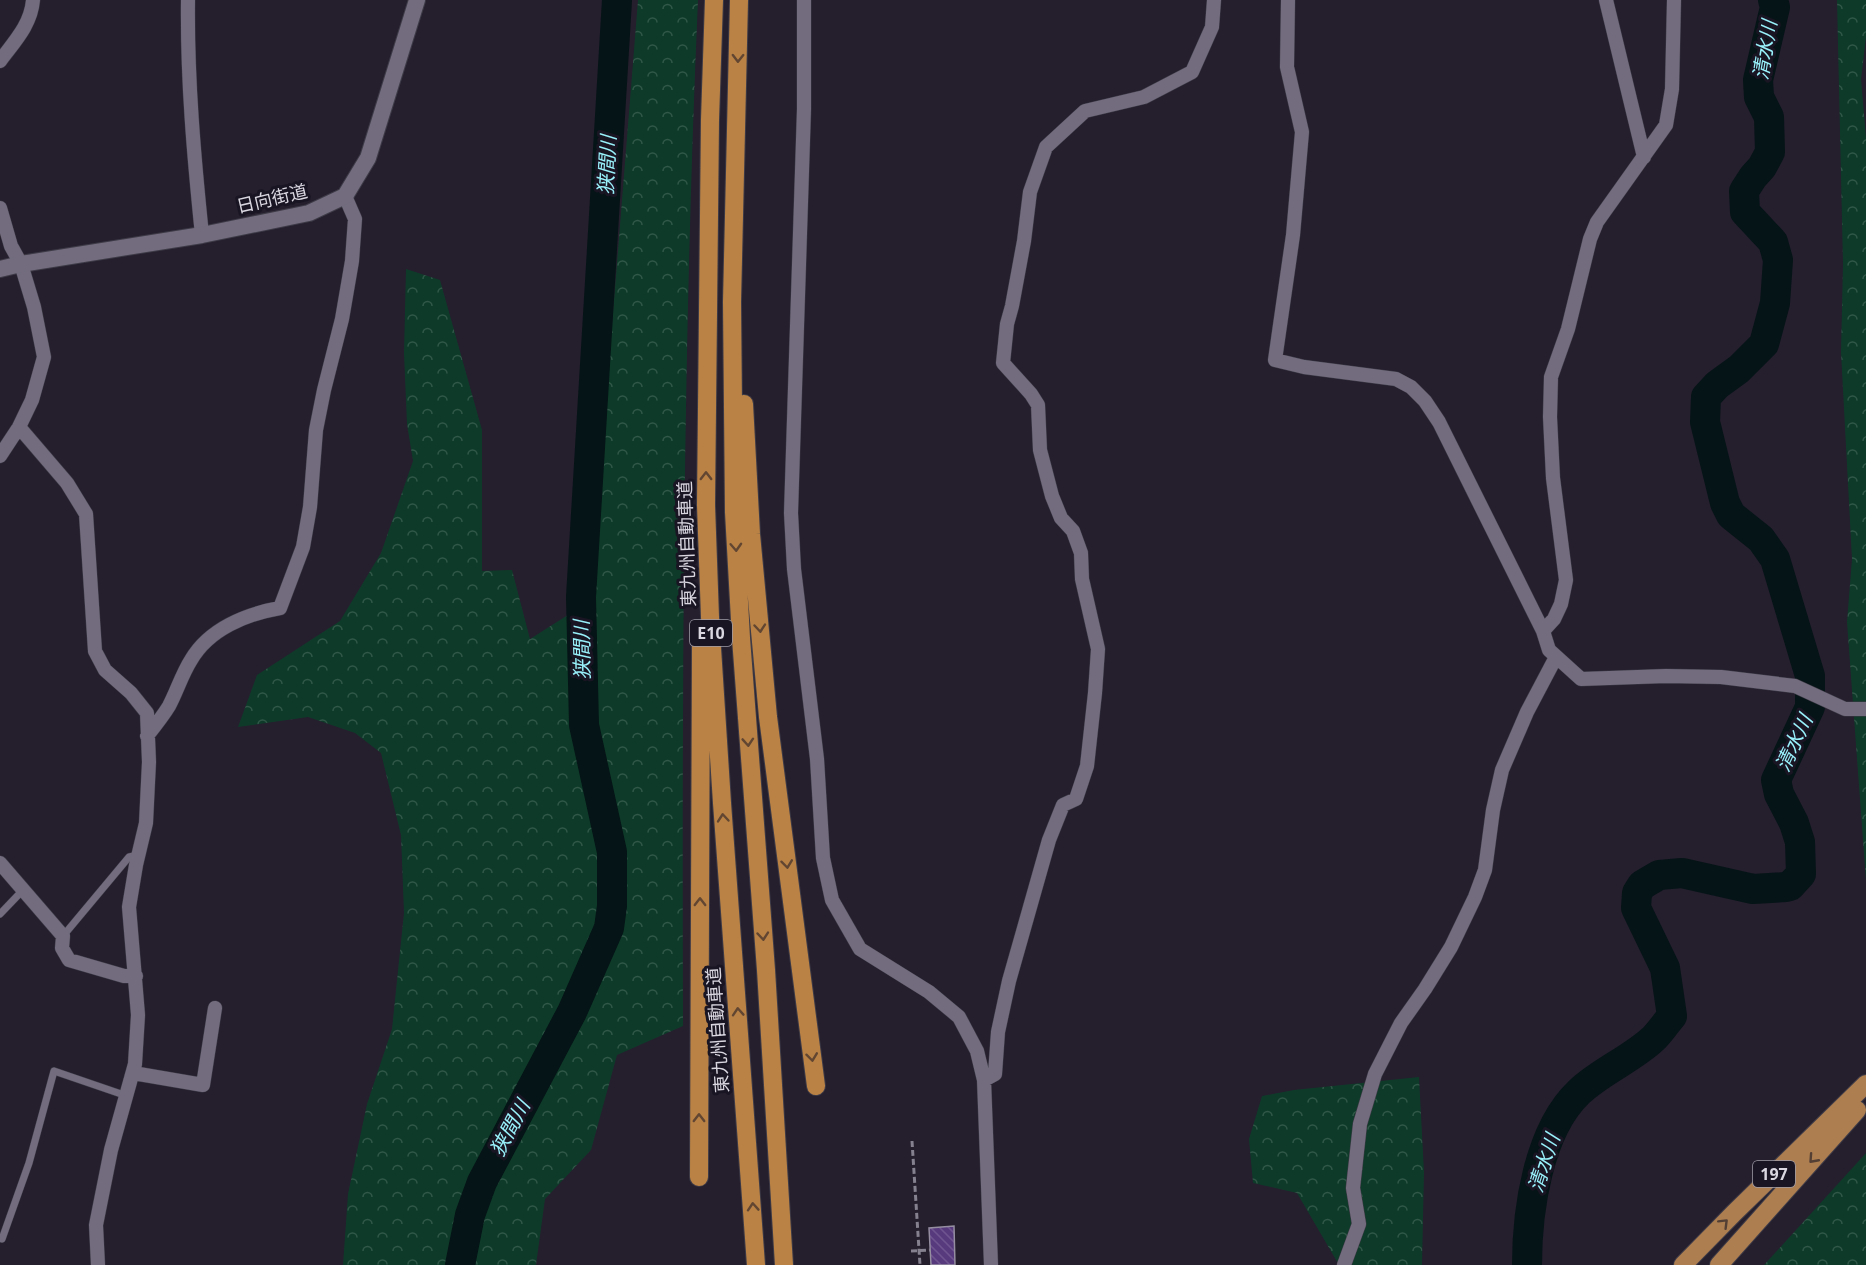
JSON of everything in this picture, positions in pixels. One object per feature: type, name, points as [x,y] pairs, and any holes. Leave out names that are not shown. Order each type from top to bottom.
[{"type":"highway","name":"東九州自動車道","points":[[714,0],[710,120],[706,505],[710,617],[722,803],[756,1265]]},
{"type":"highway","name":"E10","points":[[740,0],[734,214],[732,403],[734,512],[741,650],[766,970],[784,1265]]},
{"type":"highway","points":[[734,214],[751,534],[768,717],[816,1086]]},
{"type":"highway","points":[[699,1177],[701,646],[706,505]]},
{"type":"highway","name":"197","points":[[1683,1265],[1866,1084]]},
{"type":"highway","name":"197","points":[[1719,1265],[1866,1100]]},
{"type":"highway","points":[[1724,1265],[1746,1235]]},
{"type":"street","points":[[0,61],[24,30],[33,10],[33,0]]},
{"type":"street","points":[[188,0],[194,156],[202,235]]},
{"type":"street","points":[[147,736],[169,706],[191,659],[210,636],[231,623],[266,610],[280,608],[303,547],[310,507],[316,430],[342,319],[352,261],[355,219],[345,196],[368,158],[417,0]]},
{"type":"street","points":[[804,0],[804,110],[791,513],[794,568],[818,759],[823,858],[832,900],[860,949],[929,992],[959,1017],[977,1051],[984,1080],[991,1265]]},
{"type":"street","points":[[984,1080],[995,1074],[998,1032],[1049,840],[1063,805],[1076,799],[1088,766],[1098,649],[1082,579],[1081,553],[1073,531],[1061,518],[1052,496],[1040,450],[1038,405],[1003,363],[1007,324],[1024,241],[1030,192],[1046,147],[1085,111],[1144,97],[1192,72],[1212,27],[1214,0]]},
{"type":"street","points":[[1288,0],[1287,67],[1302,132],[1293,235],[1275,360],[1304,367],[1396,379],[1411,387],[1425,401],[1439,422],[1543,631],[1550,650],[1581,678],[1720,676],[1795,686],[1845,709],[1866,709]]},
{"type":"street","points":[[1606,0],[1644,157]]},
{"type":"street","points":[[1543,631],[1554,619],[1561,604],[1566,580],[1553,478],[1551,377],[1568,329],[1590,239],[1597,222],[1666,125],[1672,88],[1674,0]]},
{"type":"street","name":"日向街道","points":[[0,269],[202,235],[309,213],[345,196]]},
{"type":"street","points":[[0,208],[11,246],[21,264],[34,307],[44,357],[32,400],[19,427],[0,456]]},
{"type":"street","points":[[19,427],[68,483],[86,514],[95,651],[105,670],[130,693],[147,713],[146,823],[129,907],[138,1016],[133,1073],[111,1150],[96,1225],[98,1265]]},
{"type":"street","points":[[1344,1265],[1359,1224],[1353,1188],[1360,1124],[1375,1074],[1401,1023],[1451,946],[1475,897],[1485,870],[1493,810],[1502,770],[1527,712],[1556,657]]},
{"type":"street","points":[[0,863],[63,936],[62,948],[69,960],[124,976],[136,976]]},
{"type":"street","points":[[133,1073],[202,1085],[215,1008]]},
{"type":"lane","points":[[63,936],[129,857],[138,855]]},
{"type":"lane","points":[[0,914],[23,890]]},
{"type":"lane","points":[[2,1239],[29,1163],[54,1071],[127,1096]]},
{"type":"path","points":[[912,1141],[920,1265]]},
{"type":"path","points":[[910,1251],[930,1250]]},
{"type":"green space","points":[[638,0],[698,0],[689,256],[684,513],[683,1026],[617,1055],[591,1150],[545,1199],[536,1265],[343,1265],[348,1194],[367,1104],[392,1029],[404,913],[401,835],[381,753],[355,733],[308,717],[238,727],[257,675],[340,621],[381,553],[413,461],[407,424],[404,353],[406,269],[440,280],[482,430],[482,571],[512,570],[530,639],[590,601]]},
{"type":"green space","points":[[1837,0],[1866,0],[1866,37],[1861,79],[1866,138],[1866,881],[1847,622],[1852,559],[1841,352],[1843,264]]},
{"type":"green space","points":[[1419,1077],[1424,1172],[1422,1265],[1339,1265],[1297,1193],[1253,1183],[1249,1139],[1262,1096],[1294,1090]]},
{"type":"green space","points":[[1866,1153],[1866,1265],[1764,1265]]},
{"type":"building","points":[[954,1226],[955,1265],[931,1265],[929,1228]]},
{"type":"waterway","name":"狭間川","points":[[460,1265],[470,1215],[482,1182],[572,1012],[609,928],[612,906],[612,852],[584,725],[581,597],[617,0]]},
{"type":"waterway","name":"清水川","points":[[1527,1265],[1529,1221],[1538,1173],[1554,1128],[1565,1108],[1579,1092],[1657,1035],[1672,1016],[1665,968],[1636,908],[1637,893],[1642,885],[1659,875],[1682,873],[1753,889],[1786,887],[1790,886],[1801,874],[1800,842],[1794,823],[1779,794],[1776,780],[1810,707],[1810,676],[1775,559],[1761,539],[1731,515],[1725,503],[1705,422],[1706,397],[1764,344],[1775,303],[1778,260],[1773,242],[1745,212],[1744,191],[1770,152],[1769,117],[1759,97],[1758,80],[1775,7],[1773,0]]}]
